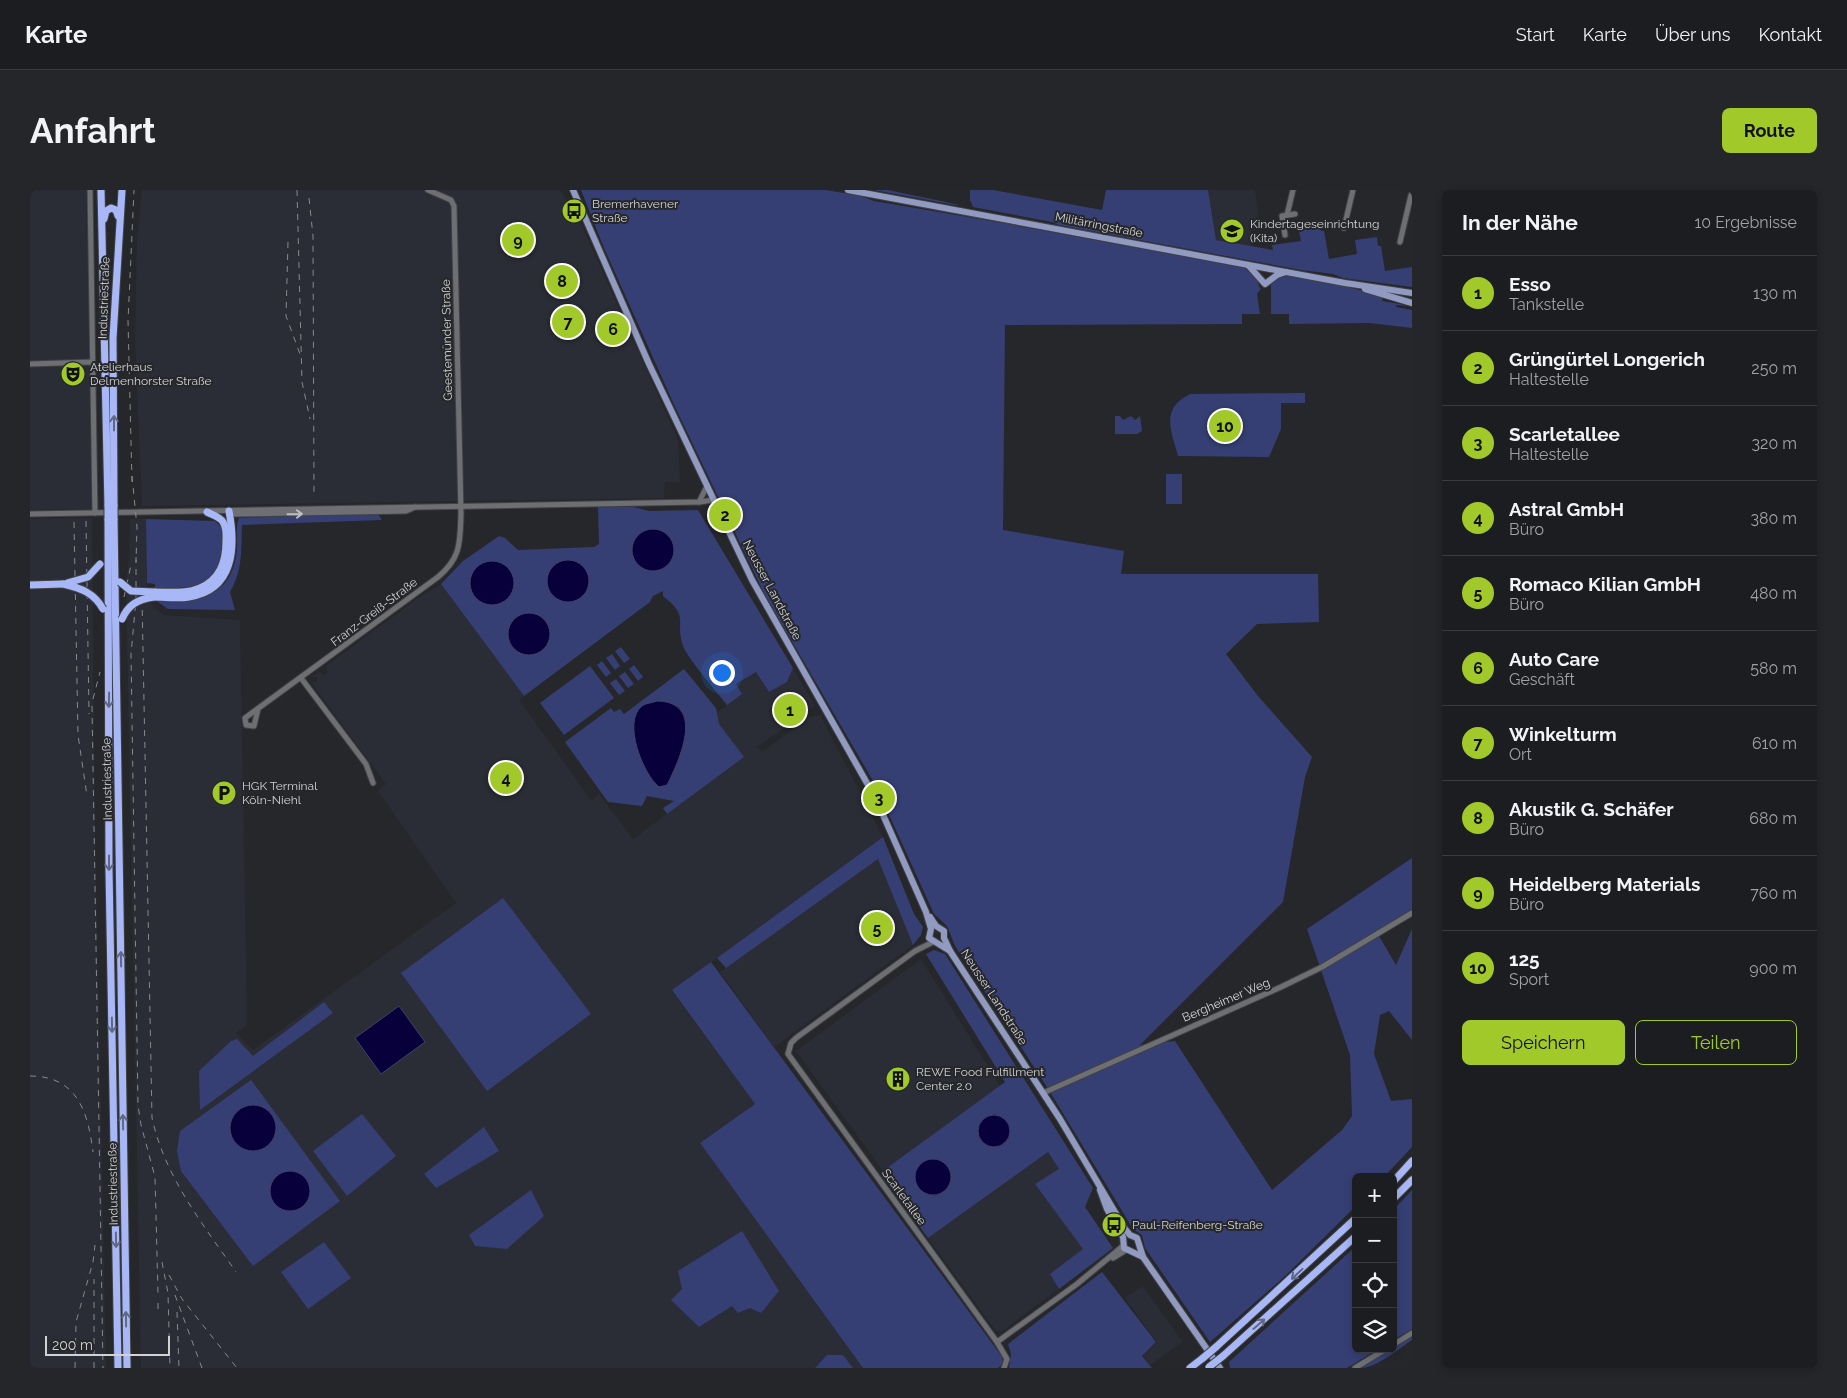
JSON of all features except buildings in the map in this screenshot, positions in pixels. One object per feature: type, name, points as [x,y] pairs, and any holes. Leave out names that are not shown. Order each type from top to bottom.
[{"type":"highway","name":"Industriestraße","points":[[101,190],[111,506]]},
{"type":"highway","name":"Industriestraße","points":[[122,190],[113,338],[111,519],[117,685],[127,1368]]},
{"type":"highway","points":[[102,229],[106,212],[114,208],[118,213],[118,232]]},
{"type":"highway","points":[[117,685],[122,619],[132,604],[144,598],[154,595],[187,592],[210,583],[219,573],[224,563],[229,511]]},
{"type":"highway","points":[[112,540],[120,582],[131,591],[154,595],[188,597],[201,594],[214,587],[225,576],[232,553],[229,511]]},
{"type":"highway","points":[[207,512],[222,521],[226,529]]},
{"type":"highway","name":"Industriestraße","points":[[112,540],[109,870],[118,1368]]},
{"type":"highway","points":[[30,585],[63,584],[88,577],[100,564],[112,540]]},
{"type":"highway","points":[[63,584],[84,590],[94,596],[103,609],[110,652]]},
{"type":"highway","points":[[1397,1178],[1412,1161]]},
{"type":"highway","points":[[1397,1195],[1412,1180]]},
{"type":"highway","points":[[1190,1368],[1216,1347],[1352,1222]]},
{"type":"highway","points":[[1209,1368],[1352,1240]]},
{"type":"main road","name":"Neusser Landstraße","points":[[573,190],[626,315],[718,509],[770,614],[876,799],[933,927],[944,931],[944,938],[950,951],[1043,1093],[1130,1235],[1138,1238],[1136,1249],[1220,1368]]},
{"type":"main road","name":"Militärringstraße","points":[[848,190],[1345,283],[1412,293]]},
{"type":"main road","points":[[1247,264],[1265,284],[1277,274],[1286,272]]},
{"type":"main road","name":"Militärringstraße","points":[[1345,283],[1412,303]]},
{"type":"main road","points":[[1393,298],[1395,290]]},
{"type":"main road","points":[[933,927],[933,941],[944,938]]},
{"type":"main road","name":"Neusser Landstraße","points":[[933,941],[950,951]]},
{"type":"main road","name":"Neusser Landstraße","points":[[1098,1182],[1103,1202],[1124,1245]]},
{"type":"main road","points":[[1130,1235],[1124,1245],[1136,1249]]},
{"type":"street","name":"Industriestraße","points":[[90,190],[95,512]]},
{"type":"street","name":"Geestemünder Straße","points":[[428,190],[449,199],[454,206],[460,506]]},
{"type":"street","points":[[1287,215],[1292,190]]},
{"type":"street","points":[[1344,228],[1353,190]]},
{"type":"street","points":[[1400,242],[1411,193]]},
{"type":"street","points":[[1285,235],[1282,216],[1295,214]]},
{"type":"street","points":[[30,364],[92,362]]},
{"type":"street","points":[[698,502],[707,486]]},
{"type":"street","points":[[30,514],[207,512],[229,511],[236,508],[460,506],[698,502],[714,500]]},
{"type":"street","points":[[698,502],[718,509]]},
{"type":"street","name":"Franz-Greiß-Straße","points":[[258,709],[448,568],[457,556],[459,546],[460,506]]},
{"type":"street","points":[[301,678],[366,764],[372,783]]},
{"type":"street","name":"Bergheimer Weg","points":[[1043,1093],[1281,987],[1322,967],[1412,913]]},
{"type":"street","name":"Scarletallee","points":[[933,941],[915,950],[796,1038],[791,1043],[788,1054],[997,1342]]},
{"type":"street","points":[[1004,1368],[1007,1359],[997,1342],[1103,1263],[1124,1245]]},
{"type":"street","points":[[1397,1342],[1412,1333]]},
{"type":"street","points":[[1355,1368],[1379,1353]]},
{"type":"shaded area","points":[[30,190],[86,190],[92,509],[30,510]]},
{"type":"shaded area","points":[[142,190],[560,190],[581,224],[678,440],[680,482],[665,482],[664,498],[142,506],[135,339],[137,242]]},
{"type":"shaded area","points":[[581,190],[826,190],[861,196],[874,201],[1245,268],[1258,281],[1261,288],[1257,294],[1260,314],[1242,314],[1242,324],[1005,325],[1003,530],[1124,551],[1121,574],[1318,574],[1319,622],[1257,624],[1226,654],[1258,696],[1312,757],[1305,777],[1283,902],[1140,1045],[1175,1041],[1272,1190],[1342,1130],[1352,1116],[1350,1055],[1307,929],[1412,858],[1412,915],[1379,936],[1396,965],[1412,929],[1412,1040],[1389,1011],[1380,1015],[1374,1054],[1391,1101],[1412,1099],[1412,1147],[1388,1173],[1352,1173],[1352,1210],[1284,1277],[1210,1342],[1145,1248],[1142,1235],[1133,1229],[1047,1087],[955,946],[947,926],[934,914],[876,786],[765,595],[676,409],[604,248]]},
{"type":"shaded area","points":[[874,190],[888,190],[960,205],[955,205]]},
{"type":"shaded area","points":[[970,190],[993,190],[1102,210],[1106,190],[1208,190],[1216,240],[1273,250],[1272,245],[1301,241],[1298,226],[1320,223],[1321,231],[1324,231],[1329,259],[1357,254],[1355,240],[1377,237],[1378,246],[1381,246],[1385,271],[1412,267],[1412,287],[1343,278],[1333,274],[1301,270],[1059,225],[1052,222],[973,207],[970,200]]},
{"type":"shaded area","name":"Kindertageseinrichtung (Kita)","points":[[1208,190],[1255,190],[1258,213],[1255,221],[1249,223],[1253,247],[1216,240]]},
{"type":"shaded area","points":[[1285,274],[1340,285],[1383,296],[1382,301],[1412,306],[1396,305],[1396,307],[1412,310],[1412,328],[1370,323],[1289,324],[1289,314],[1271,314],[1271,284],[1273,277]]},
{"type":"shaded area","points":[[1305,393],[1305,403],[1281,403],[1281,429],[1269,457],[1178,456],[1171,429],[1171,413],[1174,406],[1190,394]]},
{"type":"shaded area","points":[[1115,416],[1120,416],[1123,420],[1131,416],[1135,420],[1140,416],[1142,431],[1137,434],[1115,434]]},
{"type":"shaded area","points":[[1166,474],[1182,474],[1182,504],[1166,504]]},
{"type":"shaded area","points":[[598,507],[634,507],[649,511],[698,510],[793,668],[787,682],[769,692],[756,672],[736,684],[742,694],[727,705],[686,652],[681,637],[677,609],[663,596],[663,591],[653,596],[650,602],[524,696],[441,584],[463,561],[499,536],[505,538],[518,550],[594,547],[599,544]],"holes":[[[632,552],[673,558],[663,569],[637,564]]]},
{"type":"shaded area","points":[[378,514],[382,520],[242,525],[239,568],[230,592],[235,610],[168,609],[155,600],[198,598],[220,588],[228,578],[234,565],[239,518]]},
{"type":"shaded area","points":[[92,518],[95,827],[106,1368],[30,1368],[30,519]]},
{"type":"shaded area","points":[[130,519],[146,519],[147,600],[163,615],[240,620],[247,1025],[236,1033],[253,1050],[456,903],[378,791],[386,784],[311,682],[317,682],[317,677],[312,676],[319,672],[324,675],[327,673],[326,666],[421,596],[441,584],[524,696],[519,700],[592,801],[599,794],[633,839],[740,760],[710,718],[741,694],[735,685],[756,672],[769,692],[787,682],[793,668],[815,706],[757,747],[762,752],[809,717],[820,715],[883,837],[672,991],[755,1104],[700,1143],[863,1368],[141,1368],[126,582],[129,560]]},
{"type":"shaded area","points":[[146,519],[215,521],[222,528],[222,547],[220,562],[209,580],[188,587],[155,589],[155,584],[147,583]]},
{"type":"shaded area","points":[[649,529],[657,529],[668,535],[674,550],[668,565],[657,571],[649,571],[638,565],[632,554],[632,546],[638,535]]},
{"type":"shaded area","points":[[572,560],[580,563],[586,569],[589,581],[586,593],[580,599],[564,602],[556,599],[550,593],[547,577],[550,569],[556,563]]},
{"type":"shaded area","points":[[496,561],[508,567],[513,574],[513,592],[508,599],[501,604],[488,605],[480,602],[473,595],[470,579],[473,571],[480,564]]},
{"type":"shaded area","points":[[533,613],[541,616],[547,622],[550,634],[547,646],[541,652],[525,655],[517,652],[511,646],[508,630],[511,622],[517,616]]},
{"type":"shaded area","points":[[621,647],[630,659],[624,663],[615,651]]},
{"type":"shaded area","points":[[612,654],[620,666],[615,670],[606,658]]},
{"type":"shaded area","points":[[602,661],[611,673],[606,677],[597,665]]},
{"type":"shaded area","points":[[634,665],[643,677],[638,681],[629,669]]},
{"type":"shaded area","points":[[590,666],[614,698],[564,735],[540,703]]},
{"type":"shaded area","points":[[684,669],[716,708],[719,724],[744,757],[667,814],[663,808],[674,801],[647,796],[642,806],[608,802],[565,742],[611,708],[614,712],[620,709],[624,714]],"holes":[[[678,706],[685,718],[684,735],[677,762],[667,785]]]},
{"type":"shaded area","points":[[625,672],[634,684],[628,688],[619,676]]},
{"type":"shaded area","points":[[616,679],[625,691],[619,695],[610,683]]},
{"type":"shaded area","points":[[657,701],[672,704],[681,711],[685,721],[685,734],[678,761],[667,785],[659,787],[641,760],[634,735],[636,714],[645,704]]},
{"type":"shaded area","points":[[883,837],[914,914],[923,927],[921,935],[913,945],[878,859],[726,968],[717,958]]},
{"type":"shaded area","points":[[878,859],[913,945],[774,1047],[720,972]]},
{"type":"shaded area","points":[[503,898],[591,1014],[487,1091],[401,973]]},
{"type":"shaded area","points":[[934,950],[945,954],[1093,1188],[1085,1207],[1113,1248],[1059,1289],[1050,1274],[1083,1249],[1035,1184],[1059,1169],[1048,1152],[928,1238],[880,1173],[1005,1082],[926,954]],"holes":[[[995,1114],[1010,1127],[1009,1138],[1002,1145],[986,1145],[979,1137],[985,1117]],[[938,1160],[948,1168],[951,1180],[946,1190],[934,1196],[915,1172],[922,1163]]]},
{"type":"shaded area","points":[[921,959],[1000,1086],[883,1171],[796,1051]]},
{"type":"shaded area","points":[[711,962],[1003,1358],[1002,1365],[998,1368],[863,1368],[700,1143],[755,1104],[672,990]]},
{"type":"shaded area","points":[[324,1002],[333,1013],[200,1110],[199,1071],[231,1041],[237,1039],[253,1056]]},
{"type":"shaded area","points":[[399,1006],[425,1042],[381,1074],[355,1038]]},
{"type":"shaded area","points":[[251,1080],[340,1201],[253,1266],[181,1171],[177,1151],[180,1131]]},
{"type":"shaded area","points":[[253,1105],[266,1109],[272,1115],[276,1128],[272,1141],[266,1147],[253,1151],[240,1147],[234,1141],[230,1128],[234,1115],[240,1109]]},
{"type":"shaded area","points":[[362,1114],[396,1156],[347,1196],[313,1151]]},
{"type":"shaded area","points":[[994,1115],[1006,1119],[1010,1131],[1006,1143],[994,1147],[982,1143],[978,1131],[982,1119]]},
{"type":"shaded area","points":[[484,1127],[499,1151],[436,1188],[424,1174]]},
{"type":"shaded area","points":[[1048,1152],[1113,1248],[1001,1332],[996,1331],[928,1238]]},
{"type":"shaded area","points":[[933,1159],[940,1160],[946,1164],[950,1170],[950,1184],[946,1190],[940,1194],[933,1195],[926,1194],[920,1190],[916,1184],[915,1177],[916,1170],[920,1164],[926,1160]]},
{"type":"shaded area","points":[[294,1171],[301,1174],[307,1180],[310,1191],[309,1199],[301,1208],[294,1211],[286,1211],[279,1208],[271,1199],[270,1187],[273,1180],[282,1172]]},
{"type":"shaded area","points":[[531,1190],[544,1216],[507,1249],[475,1246],[469,1235]]},
{"type":"shaded area","points":[[1412,1190],[1412,1329],[1397,1338],[1397,1218],[1397,1206]]},
{"type":"shaded area","points":[[742,1231],[779,1291],[761,1313],[750,1308],[738,1313],[732,1306],[699,1327],[671,1300],[682,1289],[678,1271]]},
{"type":"shaded area","points":[[324,1242],[351,1278],[308,1309],[281,1272]]},
{"type":"shaded area","points":[[1352,1250],[1352,1353],[1371,1353],[1347,1368],[1230,1368],[1229,1362]]},
{"type":"shaded area","points":[[1102,1272],[1156,1342],[1142,1356],[1152,1368],[1009,1368],[1011,1354],[1008,1344]]},
{"type":"shaded area","points":[[1143,1286],[1183,1342],[1150,1365],[1143,1356],[1157,1342],[1125,1298]]},
{"type":"shaded area","points":[[1412,1336],[1412,1340],[1397,1350],[1397,1345]]},
{"type":"shaded area","points":[[1384,1353],[1393,1353],[1373,1365],[1360,1368]]},
{"type":"shaded area","points":[[827,1355],[843,1355],[853,1368],[815,1368]]},
{"type":"railway","points":[[132,482],[128,321],[134,190]]},
{"type":"railway","points":[[297,190],[302,382],[310,419]]},
{"type":"railway","points":[[309,198],[313,236],[314,496]]},
{"type":"railway","points":[[288,242],[286,316],[300,354]]},
{"type":"railway","points":[[132,476],[137,527],[136,562]]},
{"type":"railway","points":[[86,521],[89,714]]},
{"type":"railway","points":[[74,522],[78,735],[87,796]]},
{"type":"railway","points":[[136,557],[136,600],[131,654],[138,1105],[141,1125],[155,1177],[158,1293]]},
{"type":"railway","points":[[124,597],[131,565]]},
{"type":"railway","points":[[142,598],[152,1118],[158,1140],[175,1180],[236,1272]]},
{"type":"railway","points":[[93,699],[100,672]]},
{"type":"railway","points":[[92,706],[103,1368]]},
{"type":"railway","points":[[30,1076],[59,1082],[78,1099],[88,1124],[93,1152]]},
{"type":"railway","points":[[75,1368],[76,1322],[93,1262],[95,1245]]},
{"type":"railway","points":[[162,1262],[168,1293],[170,1368]]},
{"type":"railway","points":[[169,1275],[182,1299],[237,1368]]},
{"type":"railway","points":[[94,1279],[94,1368]]},
{"type":"railway","points":[[175,1295],[202,1368]]},
{"type":"railway","points":[[158,1303],[158,1310]]},
{"type":"railway","points":[[177,1312],[179,1368]]},
{"type":"place","name":"Bremerhavener Straße","points":[[574,211]]},
{"type":"place","name":"Kindertageseinrichtung (Kita)","points":[[1232,231]]},
{"type":"place","name":"Heidelberg Materials","points":[[518,240]]},
{"type":"place","name":"Akustik G. Schäfer","points":[[562,281]]},
{"type":"place","name":"Winkelturm","points":[[568,322]]},
{"type":"place","name":"Auto Care","points":[[613,329]]},
{"type":"place","name":"Atelierhaus Delmenhorster Straße","points":[[73,374]]},
{"type":"place","name":"125","points":[[1225,426]]},
{"type":"place","name":"Grüngürtel Longerich","points":[[725,515]]},
{"type":"place","name":"Esso","points":[[790,710]]},
{"type":"place","name":"Astral GmbH","points":[[506,778]]},
{"type":"place","name":"HGK Terminal Köln-Niehl","points":[[224,793]]},
{"type":"place","name":"Scarletallee","points":[[879,798]]},
{"type":"place","name":"Romaco Kilian GmbH","points":[[877,928]]},
{"type":"place","name":"REWE Food Fulfillment Center 2.0","points":[[898,1079]]},
{"type":"place","name":"Paul-Reifenberg-Straße","points":[[1114,1225]]}]
